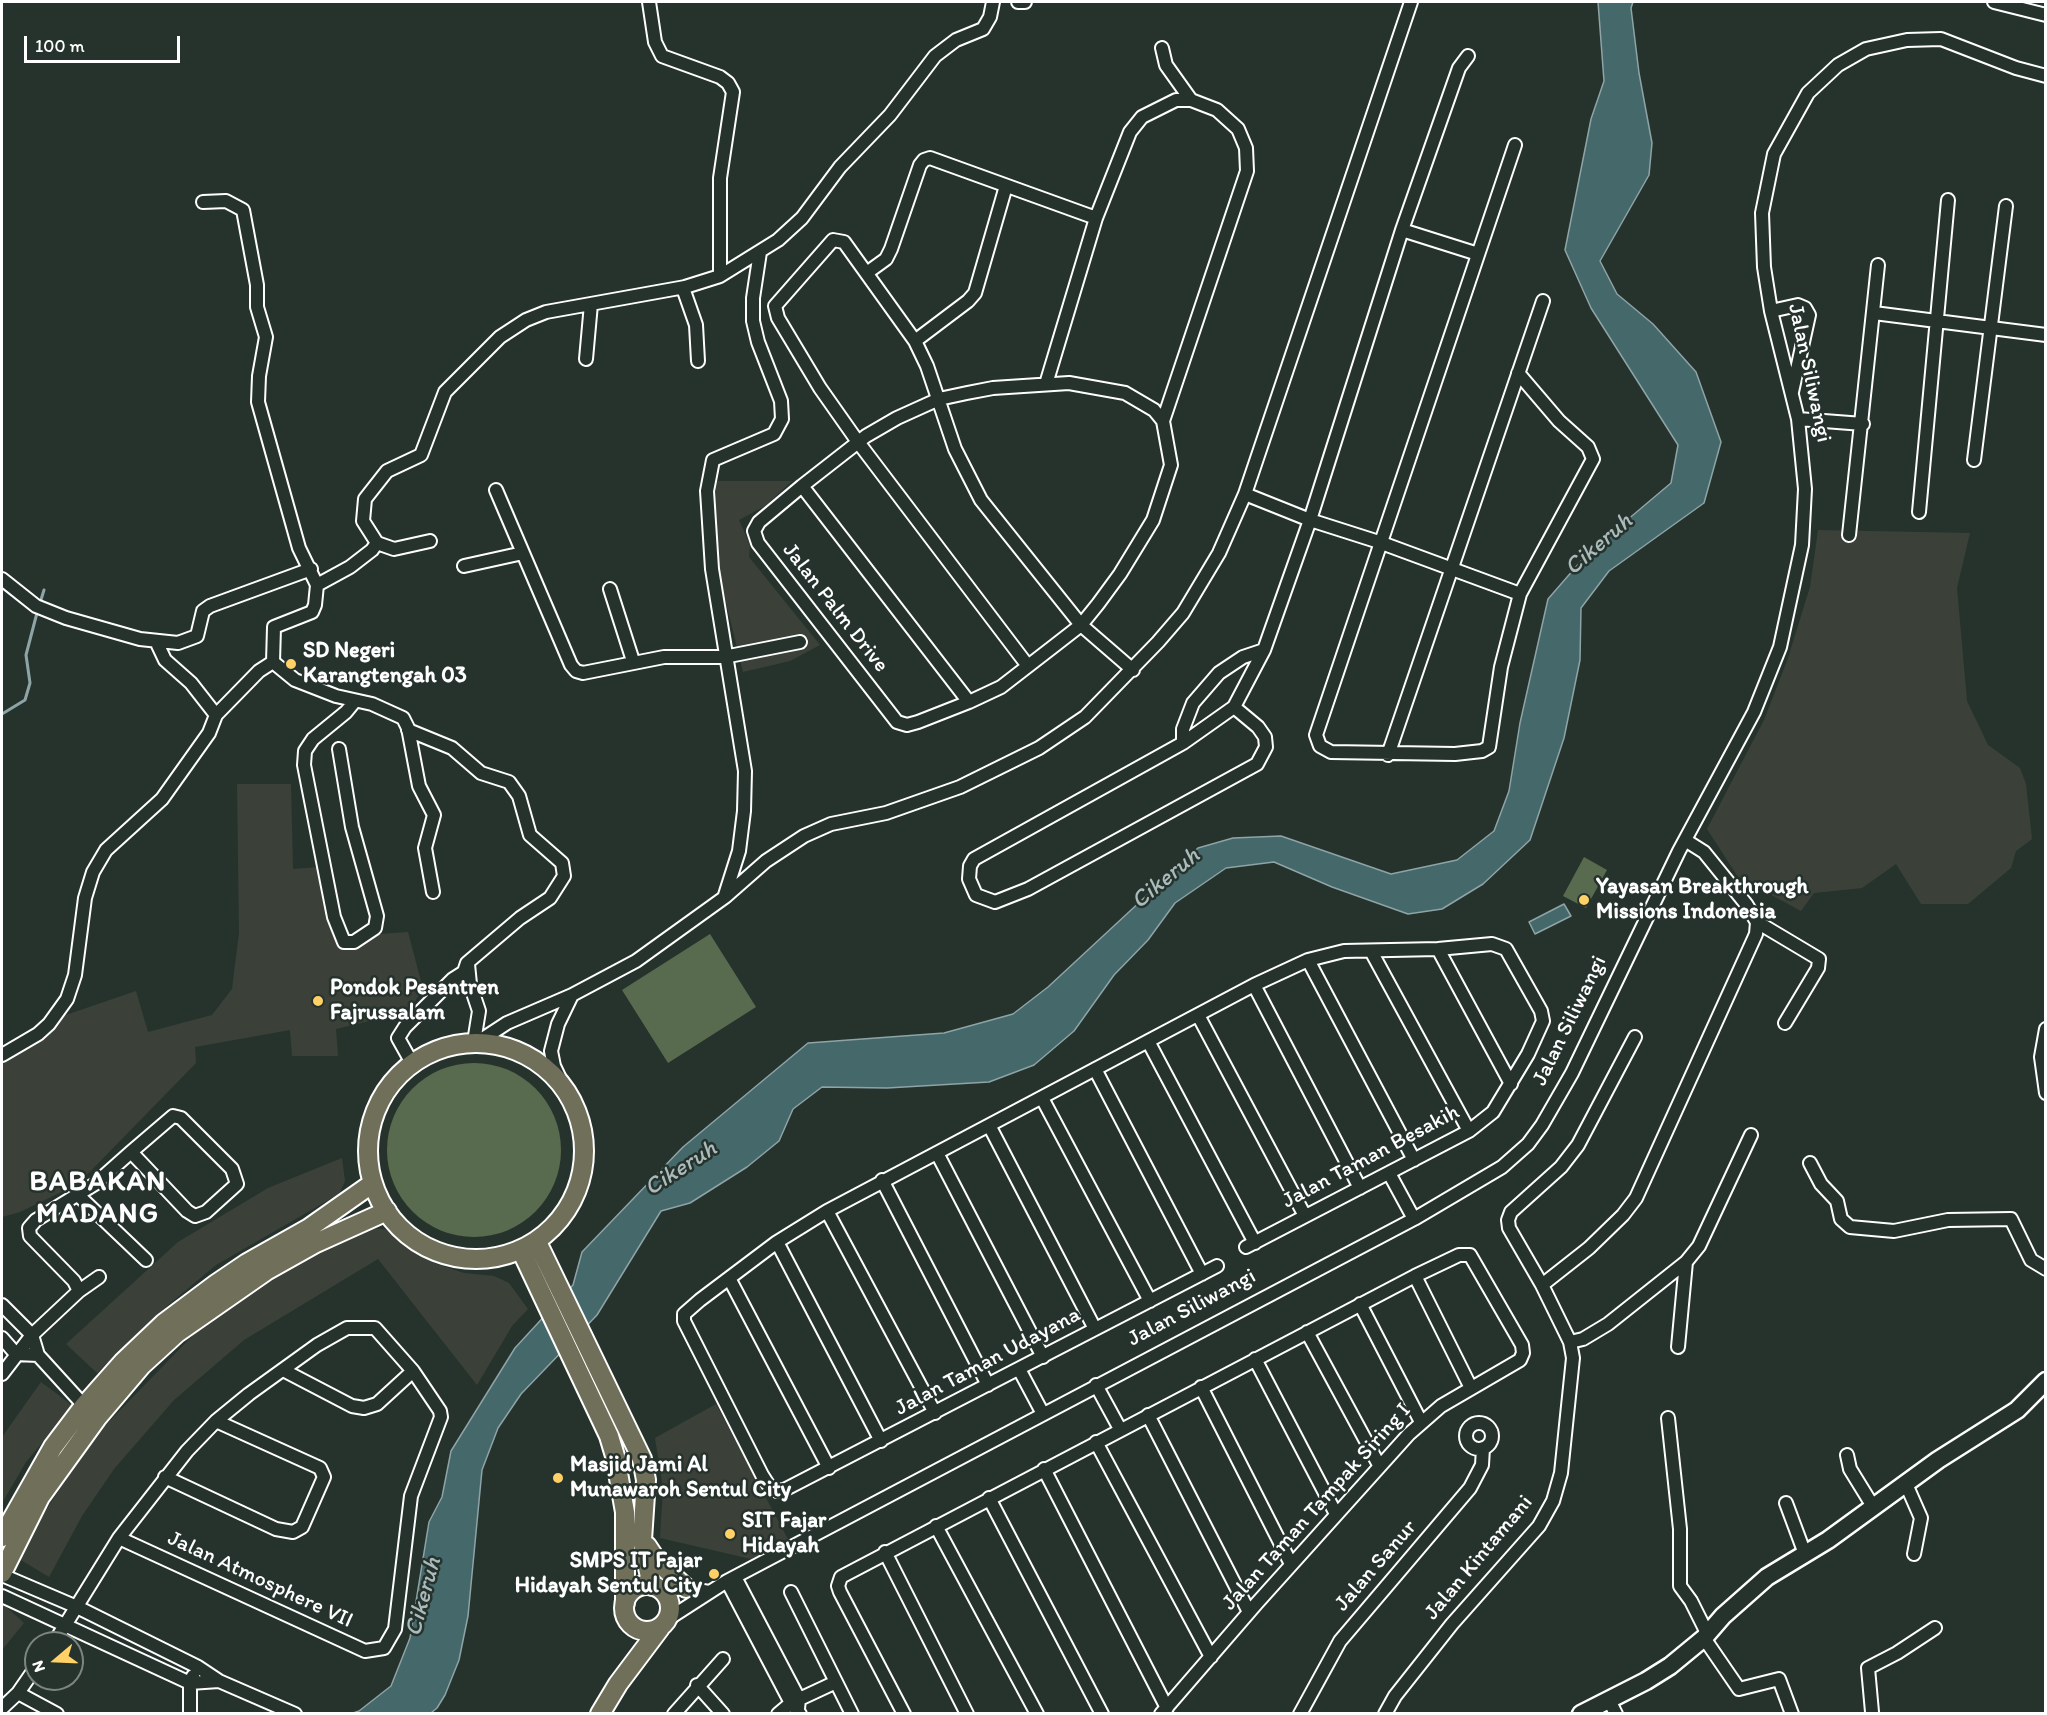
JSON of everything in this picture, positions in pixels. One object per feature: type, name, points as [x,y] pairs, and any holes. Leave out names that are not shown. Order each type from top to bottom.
[{"type":"main road","points":[[476,1042],[502,1045],[536,1060],[563,1085],[579,1116],[585,1152],[579,1187],[562,1218],[529,1246],[492,1259],[462,1259],[433,1250],[407,1234],[387,1211],[373,1183],[368,1156],[373,1121],[378,1104],[393,1082],[412,1063],[431,1052],[452,1045],[476,1042]]},
{"type":"main road","points":[[2,1574],[40,1497],[90,1412],[123,1362],[164,1323],[247,1263],[309,1228],[373,1183]]},
{"type":"main road","points":[[2,1537],[53,1447],[177,1333],[266,1271],[316,1244],[387,1211]]},
{"type":"main road","points":[[529,1246],[553,1296],[586,1344],[642,1459],[646,1480],[642,1540],[657,1588],[669,1601],[664,1623],[618,1684],[600,1713]]},
{"type":"main road","points":[[553,1296],[570,1355],[609,1436],[620,1476],[625,1512],[625,1615],[632,1625],[648,1631],[664,1623]]},
{"type":"main road","points":[[642,1540],[657,1561],[686,1588]]},
{"type":"main road","points":[[624,1603],[635,1588],[657,1588]]},
{"type":"main road","points":[[618,1684],[632,1651],[632,1625]]},
{"type":"street","points":[[649,2],[655,42],[662,56],[720,77],[733,92],[720,178],[720,276]]},
{"type":"street","points":[[430,541],[394,549],[377,543],[363,521],[365,499],[387,471],[421,455],[445,392],[452,382],[500,337],[526,320],[552,311],[682,288],[720,276],[778,240],[802,218],[840,167],[890,115],[935,56],[956,40],[983,29],[990,17],[993,2]]},
{"type":"street","points":[[1018,2],[1024,2]]},
{"type":"street","points":[[476,1042],[507,1023],[572,995],[636,961],[725,897],[766,861],[818,829],[915,804],[960,787],[1039,748],[1085,717],[1183,614],[1219,553],[1245,494],[1411,2]]},
{"type":"street","points":[[1994,2],[2031,6],[2046,15]]},
{"type":"street","name":"Jalan Siliwangi","points":[[664,1623],[731,1579],[1414,1218],[1502,1167],[1516,1155],[1542,1125],[1572,1073],[1685,840],[1754,712],[1780,647],[1802,545],[1805,489],[1798,419],[1771,311],[1764,267],[1762,213],[1774,154],[1808,93],[1838,65],[1866,49],[1906,40],[1941,39],[2016,68],[2046,76]]},
{"type":"street","points":[[1162,48],[1166,65],[1191,100]]},
{"type":"street","points":[[1234,707],[1258,727],[1265,737],[1266,747],[1257,764],[1028,889],[995,902],[976,895],[968,872],[974,859],[1183,743],[1234,707],[1264,650],[1310,520],[1402,230],[1459,68],[1467,56]]},
{"type":"street","points":[[1046,384],[1096,218],[1130,132],[1142,117],[1176,100],[1191,100],[1217,110],[1238,129],[1246,148],[1247,171],[1163,421]]},
{"type":"street","points":[[1515,145],[1379,542],[1316,735],[1320,746],[1331,753],[1455,754],[1482,751],[1489,747],[1501,667],[1520,594],[1593,459],[1588,447],[1558,421],[1518,372]]},
{"type":"street","points":[[868,272],[885,259],[891,249],[920,165],[924,160],[930,158],[1096,218]]},
{"type":"street","points":[[915,340],[968,301],[975,292],[1006,186]]},
{"type":"street","points":[[1919,512],[1948,200]]},
{"type":"street","points":[[202,202],[226,201],[243,210],[257,285],[257,307],[266,337],[259,376],[258,402],[299,548],[317,585],[312,612],[274,627],[273,662]]},
{"type":"street","points":[[1974,460],[2006,206]]},
{"type":"street","points":[[1402,230],[1478,254]]},
{"type":"street","points":[[1028,666],[858,442],[784,329],[776,306],[833,240],[844,242],[868,272],[915,340],[939,399],[955,449],[981,500],[1081,625],[1132,670]]},
{"type":"street","points":[[725,897],[739,851],[744,812],[745,771],[724,657],[707,517],[707,491],[713,460],[774,434],[782,419],[781,401],[765,362],[753,321],[753,298],[760,252]]},
{"type":"street","points":[[1849,535],[1863,424],[1878,265]]},
{"type":"street","points":[[682,288],[696,325],[698,361]]},
{"type":"street","points":[[1388,754],[1543,301]]},
{"type":"street","points":[[586,359],[591,304]]},
{"type":"street","points":[[1771,311],[1798,304],[1805,308],[1809,315],[1792,393]]},
{"type":"street","points":[[1874,313],[2046,335]]},
{"type":"street","name":"Jalan Palm Drive","points":[[1069,383],[1125,393],[1154,410],[1163,421],[1171,465],[1152,520],[1120,574],[1081,625],[1001,687],[969,702],[907,725],[897,722],[758,543],[754,531],[759,522],[802,486],[858,442],[897,418],[939,399],[993,388],[1046,384],[1069,383]]},
{"type":"street","points":[[1798,419],[1863,424]]},
{"type":"street","points":[[802,486],[969,702]]},
{"type":"street","points":[[496,490],[576,671],[583,673],[633,662],[689,656],[724,657],[800,642]]},
{"type":"street","points":[[1245,494],[1310,520],[1452,567],[1520,594]]},
{"type":"street","points":[[317,585],[357,562],[377,543]]},
{"type":"street","points":[[464,566],[523,554]]},
{"type":"street","points":[[2,579],[41,608],[140,639],[188,641],[196,636],[203,611],[210,606],[311,569]]},
{"type":"street","points":[[610,589],[633,662]]},
{"type":"street","points":[[156,640],[165,660],[190,684],[216,715]]},
{"type":"street","points":[[1183,743],[1183,729],[1194,703],[1219,673],[1243,657],[1264,650]]},
{"type":"street","points":[[273,662],[296,680],[391,711],[403,718],[408,730],[419,786],[434,815],[425,848],[433,891]]},
{"type":"street","points":[[2,1055],[38,1034],[58,1013],[73,981],[85,897],[93,872],[114,840],[162,799],[208,732],[216,715],[254,676],[273,662]]},
{"type":"street","points":[[339,749],[352,827],[377,916],[375,928],[354,942],[344,942],[334,916],[304,765],[305,751],[313,739],[356,701]]},
{"type":"street","points":[[408,730],[452,748],[481,773],[509,782],[519,796],[530,835],[562,863],[564,876],[550,898],[520,918],[467,963],[464,972],[448,983],[405,1027],[398,1038],[412,1063]]},
{"type":"street","points":[[1685,840],[1704,852],[1757,922],[1819,959],[1818,968],[1785,1023]]},
{"type":"street","points":[[1542,1285],[1589,1248],[1623,1215],[1636,1198],[1745,961],[1757,922]]},
{"type":"street","name":"Jalan Taman Besakih","points":[[1148,1041],[1251,1245],[1469,1131],[1493,1112],[1511,1084],[1540,1029],[1543,1021],[1541,1011],[1506,949],[1492,944],[1438,949]]},
{"type":"street","points":[[829,1468],[729,1278],[777,1242],[882,1180],[990,1127],[1254,985],[1308,960],[1344,951],[1438,949],[1511,1084]]},
{"type":"street","points":[[1371,951],[1469,1131]]},
{"type":"street","points":[[1308,960],[1414,1160]]},
{"type":"street","points":[[467,963],[470,984],[479,1011],[476,1042]]},
{"type":"street","points":[[1254,985],[1360,1188]]},
{"type":"street","points":[[563,1085],[554,1066],[551,1051],[558,1023],[572,995]]},
{"type":"street","points":[[1198,1015],[1305,1216]]},
{"type":"street","points":[[2046,1029],[2041,1057],[2046,1093]]},
{"type":"street","points":[[1635,1037],[1578,1145],[1561,1167],[1511,1212],[1508,1220],[1509,1228],[1542,1285],[1570,1342],[1582,1339],[1608,1324],[1686,1262],[1700,1246],[1751,1136]]},
{"type":"street","points":[[1095,1069],[1202,1274]]},
{"type":"street","points":[[1042,1098],[1150,1301]]},
{"type":"street","points":[[78,1291],[74,1281],[28,1232],[36,1220],[79,1196],[130,1152],[171,1117],[181,1118],[232,1169],[237,1184],[206,1212],[195,1216],[187,1211],[130,1152]]},
{"type":"street","points":[[990,1127],[1095,1329]]},
{"type":"street","points":[[937,1153],[1043,1357]]},
{"type":"street","points":[[1810,1163],[1821,1184],[1837,1201],[1841,1218],[1850,1227],[1894,1231],[1948,1220],[2011,1218],[2031,1260],[2046,1269]]},
{"type":"street","points":[[1389,1173],[1414,1218]]},
{"type":"street","points":[[882,1180],[988,1385]]},
{"type":"street","points":[[79,1196],[146,1260]]},
{"type":"street","points":[[827,1211],[935,1413]]},
{"type":"street","points":[[777,1242],[881,1441]]},
{"type":"street","name":"Jalan Taman Tampak Siring I","points":[[1164,1711],[1379,1465],[1421,1422],[1471,1388],[1520,1360],[1523,1353],[1521,1345],[1470,1255],[1459,1255],[1414,1276]]},
{"type":"street","points":[[1678,1347],[1686,1262]]},
{"type":"street","name":"Jalan Taman Udayana","points":[[729,1278],[684,1314],[687,1330],[762,1475],[777,1491],[788,1489],[1217,1266]]},
{"type":"street","points":[[904,1713],[840,1592],[839,1580],[846,1573],[1414,1276],[1471,1388]]},
{"type":"street","points":[[2,1374],[32,1335],[78,1291],[99,1277]]},
{"type":"street","points":[[1360,1304],[1421,1422]]},
{"type":"street","points":[[2,1305],[32,1335],[38,1355],[90,1412]]},
{"type":"street","points":[[62,1631],[119,1538],[165,1478],[216,1421],[283,1370],[327,1339],[347,1328],[362,1326],[375,1328],[413,1371],[377,1404],[364,1408],[352,1406],[283,1370]]},
{"type":"street","points":[[1307,1332],[1379,1465]]},
{"type":"street","points":[[2,1338],[16,1354],[38,1355]]},
{"type":"street","name":"Jalan Kintamani","points":[[1385,1713],[1395,1696],[1452,1624],[1539,1526],[1553,1501],[1561,1473],[1573,1381],[1570,1342]]},
{"type":"street","points":[[1255,1359],[1336,1514]]},
{"type":"street","points":[[1019,1369],[1042,1414]]},
{"type":"street","name":"Jalan Atmosphere VII","points":[[119,1538],[365,1651],[384,1648],[395,1629],[411,1496],[441,1418],[437,1406],[413,1371]]},
{"type":"street","points":[[1581,1713],[1608,1708],[1646,1681],[1705,1636],[1753,1588],[1875,1509],[1906,1484],[2017,1410],[2046,1381]]},
{"type":"street","points":[[1096,1385],[1120,1429]]},
{"type":"street","points":[[1201,1387],[1291,1564]]},
{"type":"street","points":[[1148,1415],[1249,1612]]},
{"type":"street","points":[[1668,1418],[1680,1520],[1680,1586],[1691,1601],[1705,1636],[1739,1689],[1779,1679],[1792,1713]]},
{"type":"street","points":[[165,1478],[276,1529],[288,1533],[298,1531],[324,1477],[320,1468],[216,1421]]},
{"type":"street","points":[[1096,1442],[1210,1657]]},
{"type":"street","name":"Jalan Sanur","points":[[1300,1713],[1340,1641],[1470,1488],[1482,1465],[1483,1448]]},
{"type":"street","points":[[1847,1455],[1850,1469],[1875,1509]]},
{"type":"street","points":[[1044,1469],[1164,1711]]},
{"type":"street","points":[[1906,1484],[1920,1513],[1914,1554]]},
{"type":"street","points":[[989,1498],[1102,1713]]},
{"type":"street","points":[[1786,1503],[1805,1554]]},
{"type":"street","points":[[936,1526],[1037,1713]]},
{"type":"street","points":[[885,1552],[968,1713]]},
{"type":"street","points":[[2,1574],[77,1607],[198,1667],[219,1681],[295,1713]]},
{"type":"street","points":[[731,1579],[797,1706]]},
{"type":"street","points":[[657,1588],[686,1588],[709,1592]]},
{"type":"street","points":[[791,1592],[852,1713]]},
{"type":"street","points":[[2,1596],[190,1683],[219,1681]]},
{"type":"street","points":[[1870,1713],[1868,1668],[1897,1653],[1935,1628]]},
{"type":"street","points":[[674,1713],[723,1659]]},
{"type":"street","points":[[190,1713],[190,1683],[198,1667]]},
{"type":"street","points":[[778,1713],[797,1706],[836,1682]]},
{"type":"street","points":[[2,1708],[24,1684]]},
{"type":"street","points":[[697,1685],[723,1713]]},
{"type":"street","points":[[18,1693],[57,1713]]},
{"type":"shaded area","points":[[717,481],[792,481],[765,506],[739,520],[750,545],[749,557],[820,645],[790,661],[743,672],[720,578],[713,509]]},
{"type":"shaded area","points":[[1818,530],[1970,533],[1957,588],[1967,701],[1988,745],[2020,768],[2026,784],[2032,839],[2016,851],[2011,868],[1968,904],[1921,904],[1896,864],[1862,888],[1814,893],[1801,911],[1738,877],[1707,829],[1764,720],[1787,661],[1810,587]]},
{"type":"shaded area","name":"Pondok Pesantren Fajrussalam","points":[[237,784],[291,784],[293,869],[332,866],[339,937],[408,932],[423,989],[408,1012],[336,1029],[338,1056],[292,1056],[290,1030],[195,1047],[196,1063],[78,1184],[20,1212],[2,1217],[2,1055],[47,1032],[63,1016],[136,991],[148,1032],[212,1015],[232,989],[239,933]]},
{"type":"shaded area","points":[[342,1158],[345,1181],[339,1194],[216,1265],[167,1306],[97,1373],[66,1344],[178,1242],[268,1188]]},
{"type":"shaded area","points":[[370,1228],[391,1230],[407,1247],[434,1263],[464,1273],[494,1276],[509,1283],[528,1309],[512,1326],[477,1385],[378,1259],[244,1340],[174,1400],[114,1469],[82,1516],[49,1577],[16,1557],[91,1440],[204,1324],[261,1282],[326,1245]]},
{"type":"shaded area","points":[[41,1382],[73,1406],[26,1462],[2,1503],[2,1437]]},
{"type":"shaded area","name":"SIT Fajar Hidayah","points":[[716,1404],[789,1541],[751,1559],[660,1538],[663,1488],[655,1438]]},
{"type":"shaded area","points":[[2,1603],[24,1623],[2,1650]]},
{"type":"green space","points":[[1584,857],[1607,870],[1586,908],[1563,896]]},
{"type":"green space","points":[[710,934],[756,1007],[668,1063],[622,990]]},
{"type":"green space","points":[[474,1063],[507,1070],[522,1078],[535,1089],[546,1102],[554,1117],[561,1150],[554,1183],[546,1198],[535,1211],[522,1222],[507,1230],[474,1237],[441,1230],[426,1222],[413,1211],[402,1198],[394,1183],[387,1150],[394,1117],[402,1102],[413,1089],[426,1078],[441,1070]]},
{"type":"water","name":"Cikeruh","points":[[1598,2],[1633,2],[1631,8],[1639,73],[1652,143],[1649,175],[1600,261],[1617,294],[1653,324],[1696,372],[1721,442],[1704,503],[1609,571],[1581,608],[1580,660],[1564,738],[1530,840],[1483,884],[1442,909],[1408,914],[1332,887],[1274,862],[1226,868],[1175,903],[1148,940],[1114,975],[1074,1031],[1034,1065],[989,1082],[887,1088],[822,1087],[793,1109],[779,1141],[747,1167],[690,1203],[661,1211],[597,1315],[521,1394],[498,1428],[482,1470],[468,1616],[459,1660],[445,1695],[437,1708],[431,1713],[350,1714],[359,1711],[391,1686],[410,1638],[429,1522],[442,1497],[451,1451],[515,1348],[573,1285],[582,1252],[683,1147],[808,1043],[944,1033],[1013,1014],[1048,987],[1198,848],[1233,838],[1281,836],[1391,874],[1457,860],[1494,831],[1509,791],[1520,723],[1548,599],[1588,553],[1671,483],[1678,445],[1591,308],[1565,250],[1591,119],[1604,81]]},
{"type":"water","points":[[1564,904],[1571,916],[1535,934],[1529,922]]},
{"type":"waterway","points":[[40,603],[44,590]]},
{"type":"waterway","points":[[2,714],[25,700],[30,683],[26,655],[38,609]]},
{"type":"place","name":"SD Negeri Karangtengah 03","points":[[291,664]]},
{"type":"place","name":"Yayasan Breakthrough Missions Indonesia","points":[[1584,900]]},
{"type":"place","name":"Pondok Pesantren Fajrussalam","points":[[318,1001]]},
{"type":"place","name":"Masjid Jami Al Munawaroh Sentul City","points":[[558,1478]]},
{"type":"place","name":"SIT Fajar Hidayah","points":[[730,1534]]},
{"type":"place","name":"SMPS IT Fajar Hidayah Sentul City","points":[[714,1574]]},
{"type":"district","name":"BABAKAN MADANG","points":[[98,1199]]}]
